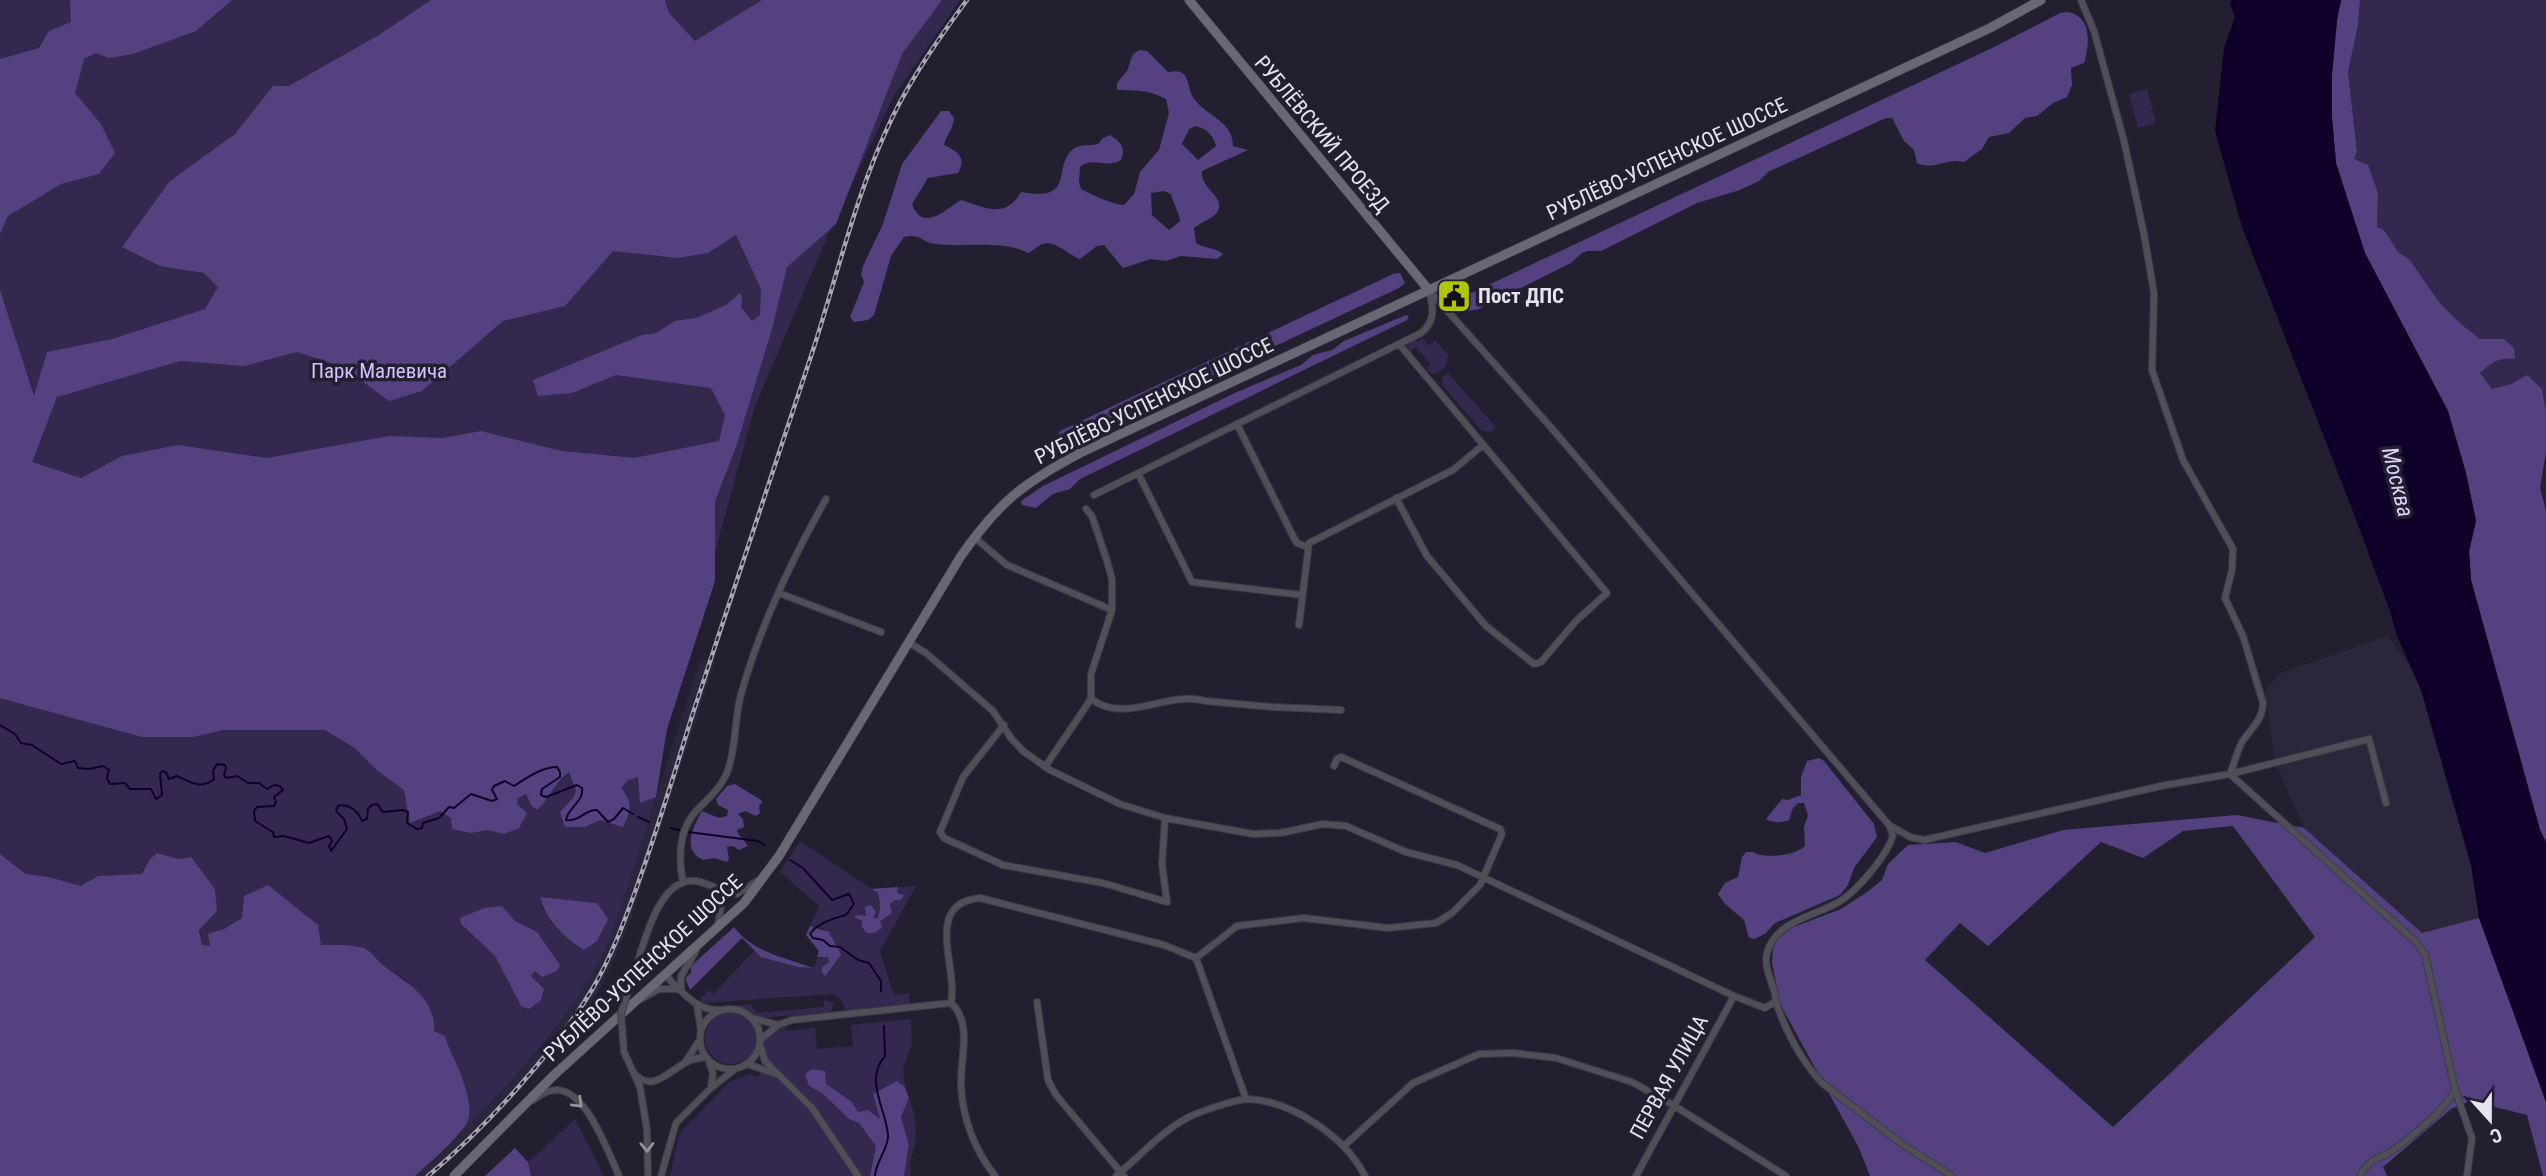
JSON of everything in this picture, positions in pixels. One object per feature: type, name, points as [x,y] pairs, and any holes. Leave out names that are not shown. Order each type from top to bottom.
[{"type":"main road","name":"РУБЛЁВСКИЙ ПРОЕЗД","points":[[1189,0],[1428,289]]},
{"type":"main road","name":"РУБЛЁВО-УСПЕНСКОЕ ШОССЕ","points":[[454,1176],[519,1108],[744,903],[772,868],[974,537],[1008,498],[1024,485],[1061,463],[1990,28],[2041,0]]},
{"type":"street","points":[[2081,0],[2094,31],[2124,141],[2144,234],[2154,293],[2152,370],[2183,460],[2233,549],[2232,570],[2225,598],[2243,636],[2263,703],[2257,726],[2242,742],[2230,774]]},
{"type":"street","points":[[1094,495],[1421,333],[1432,321],[1433,311],[1428,289]]},
{"type":"street","points":[[1428,289],[1555,432],[1889,825],[1910,838],[1924,840],[2161,786],[2230,774],[2369,740],[2386,803]]},
{"type":"street","points":[[1395,498],[1423,551],[1482,621],[1531,663],[1538,664],[1576,621],[1607,593],[1399,344]]},
{"type":"street","points":[[1237,424],[1294,538],[1297,543],[1307,547]]},
{"type":"street","points":[[1299,625],[1307,547],[1313,540],[1453,470],[1483,445]]},
{"type":"street","points":[[1138,473],[1192,582],[1302,595]]},
{"type":"street","points":[[683,883],[679,855],[689,819],[719,786],[729,769],[742,690],[752,656],[803,541],[827,499]]},
{"type":"street","points":[[1045,767],[1091,699],[1091,674],[1112,610],[1109,570],[1094,521],[1086,509]]},
{"type":"street","points":[[974,537],[1007,565],[1112,610]]},
{"type":"street","points":[[779,593],[881,632]]},
{"type":"street","points":[[908,642],[926,653],[993,711],[1018,747],[1045,767],[1120,804],[1165,818],[1252,834],[1280,833],[1324,824],[1346,825],[1406,852],[1450,862],[1485,877],[1734,996],[1765,1008],[1776,1001]]},
{"type":"street","points":[[1091,699],[1100,706],[1111,709],[1146,707],[1195,698],[1273,707],[1341,710]]},
{"type":"street","points":[[1004,725],[963,776],[940,832],[944,838],[1003,865],[1103,883],[1167,902],[1162,864],[1165,818]]},
{"type":"street","points":[[1196,958],[1237,926],[1304,918],[1388,928],[1436,923],[1452,914],[1485,877],[1502,834],[1500,829],[1341,757],[1334,766]]},
{"type":"street","points":[[2230,774],[2417,943],[2425,955],[2455,1090],[2472,1138],[2466,1176]]},
{"type":"street","points":[[1889,825],[1893,835],[1888,848],[1852,894],[1829,908],[1782,929],[1766,954],[1766,965],[1779,1013],[1806,1062],[1822,1083],[1902,1144],[1952,1176]]},
{"type":"street","points":[[648,1176],[647,1130],[640,1087],[624,1052],[621,1013],[652,921],[664,898],[672,889],[683,883],[698,881],[722,892],[737,894],[749,888],[772,868]]},
{"type":"street","points":[[713,887],[721,906],[717,929]]},
{"type":"street","points":[[951,1003],[954,989],[947,948],[947,929],[954,909],[967,899],[980,898],[1164,945],[1196,958],[1246,1099]]},
{"type":"street","points":[[681,990],[684,968],[702,942]]},
{"type":"street","points":[[665,975],[697,1005],[709,1010],[737,1010],[752,1018],[778,1025],[817,1017],[951,1003],[960,1011],[964,1036],[961,1085],[967,1127],[983,1161],[995,1176]]},
{"type":"street","points":[[627,1009],[659,989],[681,990]]},
{"type":"street","name":"ПЕРВАЯ УЛИЦА","points":[[1636,1176],[1734,996]]},
{"type":"street","points":[[1037,1002],[1048,1080],[1056,1095],[1120,1175],[1188,1118],[1246,1099],[1264,1102],[1307,1117],[1345,1145],[1365,1176]]},
{"type":"street","points":[[697,1005],[701,1036],[713,1073],[711,1088]]},
{"type":"street","points":[[684,1063],[709,1018],[725,1010]]},
{"type":"street","points":[[752,1018],[758,1028],[765,1061],[812,1108],[858,1176]]},
{"type":"street","points":[[661,1176],[676,1123],[711,1088],[747,1064],[755,1056],[760,1043],[778,1025]]},
{"type":"street","points":[[1345,1145],[1413,1083],[1479,1054],[1514,1053],[1556,1058],[1632,1082],[1674,1105],[1786,1176]]},
{"type":"street","points":[[632,1071],[640,1079],[657,1081],[684,1063],[707,1058],[724,1069],[736,1069]]},
{"type":"street","points":[[747,1064],[780,1075]]},
{"type":"street","points":[[2360,1176],[2372,1159],[2391,1152],[2449,1102],[2455,1090]]},
{"type":"street","points":[[519,1108],[551,1091],[564,1091],[575,1098],[593,1122],[619,1176]]},
{"type":"shaded area","points":[[2388,636],[2410,666],[2421,690],[2471,865],[2479,918],[2422,933],[2304,828],[2275,762],[2265,691],[2280,673]]},
{"type":"shaded area","points":[[701,657],[715,661],[631,918],[597,994],[560,1046],[498,1114],[433,1176],[415,1176],[498,1096],[549,1039],[602,957]]},
{"type":"green space","name":"Парк Малевича","points":[[0,0],[960,0],[894,96],[837,214],[755,406],[643,801],[656,797],[605,951],[567,1013],[547,1039],[506,1087],[438,1155],[467,1122],[463,1078],[445,1036],[434,1031],[406,980],[382,965],[367,949],[321,945],[242,918],[209,934],[210,947],[202,945],[191,857],[178,859],[157,853],[150,859],[143,874],[98,876],[81,886],[26,874],[0,854]],"holes":[[[541,897],[597,903],[551,918],[542,908]],[[502,906],[515,921],[537,932],[557,971],[542,977],[535,971],[521,1006],[495,956],[461,924]]]},
{"type":"green space","points":[[70,0],[232,0],[196,31],[133,54],[109,58],[96,53],[84,59],[75,93],[101,124],[115,153],[99,174],[61,184],[8,216],[0,234],[0,59],[39,48],[49,31],[71,22]]},
{"type":"green space","name":"Парк Малевича","points":[[431,0],[665,0],[669,13],[695,41],[762,0],[942,0],[902,54],[836,224],[787,267],[772,329],[736,447],[715,501],[715,581],[667,729],[656,797],[640,803],[638,777],[628,780],[621,788],[630,807],[623,827],[600,820],[585,827],[565,827],[560,812],[574,797],[576,790],[569,772],[537,810],[531,805],[526,794],[518,798],[517,804],[527,813],[519,828],[504,834],[488,830],[471,833],[452,829],[451,818],[440,811],[410,823],[404,790],[378,771],[355,748],[325,730],[223,730],[193,737],[142,737],[0,698],[0,290],[34,396],[47,352],[112,339],[205,309],[218,287],[204,273],[160,266],[122,247],[170,181],[235,134],[273,86],[289,86],[379,35]],"holes":[[[736,235],[761,289],[760,315],[752,321],[741,307],[740,293],[726,305],[696,318],[675,321],[656,333],[642,335],[533,380],[538,396],[572,393],[616,375],[711,388],[725,415],[719,441],[634,458],[562,451],[481,431],[443,438],[389,436],[267,458],[178,445],[122,456],[81,478],[32,462],[57,397],[180,361],[244,366],[297,352],[343,367],[389,401],[422,391],[503,321],[565,306],[613,251],[678,258],[708,253]]]},
{"type":"green space","points":[[2341,0],[2360,0],[2358,25],[2348,72],[2357,152],[2354,159],[2368,165],[2378,193],[2377,227],[2384,230],[2398,252],[2410,260],[2439,302],[2461,324],[2480,339],[2504,339],[2514,348],[2515,359],[2496,361],[2480,373],[2492,389],[2511,384],[2527,375],[2542,389],[2546,412],[2546,452],[2540,488],[2546,511],[2546,842],[2540,830],[2471,580],[2469,551],[2476,521],[2466,473],[2448,411],[2365,253],[2336,163],[2332,75]]},
{"type":"green space","points":[[2360,0],[2546,0],[2546,412],[2542,389],[2511,384],[2492,389],[2480,373],[2489,364],[2503,357],[2504,339],[2480,339],[2461,324],[2439,302],[2410,260],[2398,252],[2384,230],[2377,227],[2378,193],[2354,159],[2357,152],[2348,72],[2358,25]]},
{"type":"green space","points":[[2067,12],[2081,19],[2088,39],[2084,63],[2071,68],[2072,85],[2067,97],[2053,103],[2037,116],[2025,118],[2009,133],[1989,137],[1982,149],[1964,162],[1952,161],[1929,166],[1917,163],[1914,150],[1904,141],[1892,118],[1886,118],[1768,172],[1759,181],[1740,190],[1697,203],[1601,251],[1582,253],[1571,263],[1479,309],[1466,311],[1463,304],[1465,297],[1471,293]]},
{"type":"green space","points":[[1140,50],[1147,51],[1168,72],[1176,71],[1185,75],[1195,100],[1229,131],[1233,146],[1248,150],[1202,171],[1202,177],[1219,206],[1213,216],[1194,228],[1196,243],[1223,254],[1217,259],[1181,256],[1166,261],[1151,259],[1123,268],[1104,245],[1097,246],[1080,259],[1048,243],[1028,253],[1006,246],[935,244],[914,236],[904,237],[891,256],[874,315],[868,320],[854,322],[850,317],[864,282],[861,275],[863,266],[883,224],[902,164],[941,111],[949,111],[954,118],[944,145],[960,156],[962,163],[958,173],[928,178],[912,204],[922,217],[929,218],[942,213],[961,200],[986,208],[1001,209],[1015,201],[1021,192],[1049,192],[1060,182],[1066,158],[1074,148],[1098,144],[1110,135],[1121,146],[1121,160],[1085,164],[1080,167],[1079,182],[1081,189],[1124,205],[1134,194],[1140,172],[1159,150],[1169,113],[1166,99],[1142,91],[1117,90],[1117,83],[1127,71],[1133,54]],"holes":[[[1196,126],[1209,133],[1216,146],[1198,160],[1182,144],[1189,129]],[[1164,191],[1171,194],[1180,221],[1169,230],[1152,215],[1151,193]]]},
{"type":"green space","points":[[2147,89],[2156,123],[2138,128],[2129,94]]},
{"type":"green space","points":[[1400,273],[1405,283],[1399,288],[1120,419],[1102,422],[1097,429],[1069,441],[1059,436],[1062,430]]},
{"type":"green space","points":[[1406,315],[1409,317],[1407,320],[1080,479],[1070,489],[1053,494],[1036,508],[1022,505],[1021,501],[1043,486],[1237,392],[1301,365],[1313,355],[1332,350],[1344,341]]},
{"type":"green space","points":[[1422,338],[1429,346],[1435,340],[1448,355],[1446,366],[1434,375],[1427,370],[1430,364],[1416,347],[1411,351],[1406,344],[1415,339],[1418,342]]},
{"type":"green space","points":[[1448,373],[1496,427],[1491,432],[1482,431],[1442,385],[1442,378]]},
{"type":"green space","points":[[1819,758],[1874,824],[1877,837],[1854,868],[1848,885],[1840,895],[1775,923],[1766,933],[1755,939],[1749,938],[1744,920],[1725,904],[1718,894],[1725,883],[1738,877],[1742,857],[1746,852],[1779,855],[1805,846],[1804,827],[1808,815],[1804,803],[1798,803],[1793,808],[1789,820],[1777,822],[1766,819],[1782,799],[1788,800],[1801,795],[1801,777],[1807,761]]},
{"type":"green space","points":[[735,784],[762,803],[759,805],[760,813],[756,816],[745,811],[738,814],[743,819],[744,827],[737,832],[748,846],[739,850],[733,846],[727,847],[727,862],[714,858],[703,860],[693,851],[691,845],[695,824],[702,811],[719,818],[727,816],[728,810],[718,805],[716,799],[727,786]]},
{"type":"green space","points":[[2237,815],[2304,828],[2422,933],[2479,918],[2546,1102],[2546,1176],[2543,1176],[2527,1115],[2470,1101],[2451,1109],[2383,1167],[2387,1176],[1870,1176],[1859,1148],[1780,1004],[1772,963],[1773,948],[1778,939],[1791,928],[1841,909],[1867,892],[1882,880],[1888,864],[1908,845],[1956,842],[1985,853],[2063,830]],"holes":[[[2233,826],[2315,937],[2113,1127],[1925,960],[1960,923],[1988,946],[2101,842],[2143,858],[2183,831]]]},
{"type":"green space","points":[[800,841],[878,893],[880,915],[877,920],[866,911],[867,917],[855,918],[860,920],[874,921],[879,920],[888,916],[892,913],[890,904],[903,895],[896,894],[898,887],[916,886],[880,951],[894,995],[909,993],[910,1004],[846,1010],[841,1000],[833,994],[701,1002],[701,998],[709,990],[713,994],[755,950],[783,963],[814,968],[817,957],[828,956],[829,968],[841,955],[823,928],[810,926],[819,906],[780,872]]},
{"type":"green space","points":[[157,853],[178,859],[191,857],[215,889],[217,911],[199,930],[202,945],[210,946],[208,934],[224,929],[242,918],[244,896],[268,885],[318,925],[321,945],[348,945],[367,949],[425,1000],[433,1019],[434,1031],[445,1036],[462,1077],[469,1115],[459,1133],[415,1176],[0,1176],[0,854],[26,874],[81,886],[98,876],[142,874],[150,859]]},
{"type":"green space","points":[[898,887],[897,893],[904,895],[901,900],[890,904],[892,913],[880,921],[882,928],[874,933],[867,933],[862,927],[862,921],[854,917],[866,916],[865,907],[871,905],[876,912],[873,917],[877,919],[880,910],[879,896],[871,889]]},
{"type":"green space","points":[[540,897],[597,903],[608,919],[597,941],[584,950],[570,940],[551,921]]},
{"type":"green space","points":[[502,906],[515,921],[537,932],[560,965],[557,971],[542,977],[535,971],[531,976],[544,989],[541,1000],[529,1009],[521,1006],[495,956],[461,924],[460,918],[484,908]]},
{"type":"green space","points":[[810,926],[829,932],[841,955],[825,976],[822,967],[829,962],[828,957],[817,957],[819,951],[806,935]]},
{"type":"green space","points":[[734,927],[750,943],[814,968],[798,967],[761,957],[742,938],[690,990],[685,978],[691,973],[691,966]]},
{"type":"green space","points":[[824,1000],[834,1003],[831,1012],[759,1018],[732,1006],[751,1004],[756,1013],[824,1007]]},
{"type":"green space","points":[[731,1012],[741,1014],[749,1020],[755,1028],[755,1048],[749,1056],[741,1062],[731,1064],[721,1062],[713,1056],[707,1048],[705,1038],[707,1028],[713,1020],[721,1014]]},
{"type":"green space","points":[[911,1019],[912,1044],[903,1069],[905,1087],[897,1081],[881,1120],[858,1112],[826,1084],[809,1086],[822,1093],[849,1119],[859,1123],[877,1146],[870,1176],[670,1176],[679,1134],[729,1082],[750,1074],[758,1077],[767,1059],[762,1040],[782,1027],[787,1031],[815,1028],[817,1049],[853,1046],[851,1025]]},
{"type":"green space","points":[[812,1069],[825,1071],[826,1084],[852,1102],[858,1112],[868,1110],[880,1119],[873,1094],[897,1081],[905,1087],[909,1098],[901,1117],[909,1145],[904,1176],[870,1176],[876,1146],[859,1123],[849,1119],[822,1093],[809,1086],[805,1074]]},
{"type":"green space","points":[[909,1098],[916,1137],[910,1163],[911,1176],[904,1176],[909,1145],[901,1117]]},
{"type":"green space","points":[[575,1119],[604,1176],[531,1176],[528,1162]]},
{"type":"green space","points":[[515,1148],[528,1162],[531,1176],[485,1176]]},
{"type":"water","name":"Москва","points":[[2231,0],[2341,0],[2332,75],[2336,163],[2365,253],[2448,411],[2466,473],[2476,521],[2469,551],[2471,580],[2540,830],[2546,842],[2546,1102],[2479,918],[2471,865],[2421,690],[2397,636],[2349,501],[2242,227],[2215,131],[2224,48],[2235,17]]},
{"type":"waterway","points":[[0,725],[15,734],[21,743],[32,745],[61,764],[75,761],[78,768],[103,766],[109,770],[107,778],[110,784],[125,783],[130,789],[151,789],[156,799],[162,795],[162,771],[166,772],[169,779],[177,776],[205,784],[214,779],[213,771],[217,764],[225,765],[226,778],[237,776],[248,783],[259,783],[267,789],[274,785],[283,790],[274,797],[274,806],[257,807],[254,811],[255,821],[273,832],[274,837],[284,836],[309,843],[329,836],[332,841],[329,846],[331,851],[347,829],[344,819],[336,811],[338,806],[353,809],[362,821],[367,819],[368,809],[372,805],[377,804],[383,812],[403,810],[408,812],[407,823],[417,829],[422,828],[423,823],[439,818],[449,807],[454,808],[471,794],[492,801],[497,799],[492,790],[494,786],[505,781],[514,786],[551,767],[557,767],[560,777],[542,789],[541,795],[546,797],[577,785],[582,788],[581,797],[566,820],[575,819],[593,810],[597,810],[608,822],[623,808],[633,814]]},
{"type":"waterway","points":[[638,817],[649,822]]},
{"type":"waterway","points":[[670,828],[683,831]]},
{"type":"waterway","points":[[688,832],[758,841],[765,845]]},
{"type":"waterway","points":[[790,860],[803,868],[832,900],[849,894],[854,904],[846,915],[821,924],[810,934],[813,938],[823,940],[830,946],[840,947],[858,960],[869,963],[881,981],[881,991]]},
{"type":"waterway","points":[[875,1176],[888,1140],[876,1085],[879,1065],[885,1056],[884,1026]]},
{"type":"railway","points":[[428,1176],[495,1112],[539,1063],[593,988],[611,953],[658,826],[869,172],[909,86],[967,0]]},
{"type":"place","name":"Пост ДПС","points":[[1454,296]]}]
